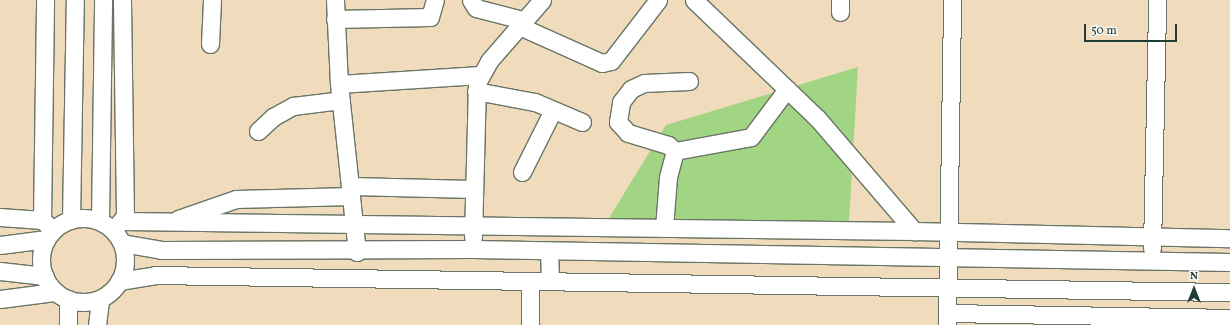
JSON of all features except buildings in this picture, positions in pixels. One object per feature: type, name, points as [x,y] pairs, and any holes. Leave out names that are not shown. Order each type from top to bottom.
[{"type":"street","points":[[45,0],[47,230],[41,260],[45,276],[62,296],[68,325]]},
{"type":"street","points":[[71,220],[75,0]]},
{"type":"street","points":[[0,299],[62,296],[84,302],[100,298],[119,281],[126,259],[115,228],[103,0]]},
{"type":"street","points":[[115,228],[122,0]]},
{"type":"street","points":[[210,44],[212,0]]},
{"type":"street","points":[[335,0],[340,92],[357,252]]},
{"type":"street","points":[[335,19],[430,17],[436,0]]},
{"type":"street","points":[[471,0],[476,8],[520,23],[602,63],[611,61],[658,0]]},
{"type":"street","points":[[473,249],[476,91],[480,75],[520,23],[542,0]]},
{"type":"street","points":[[694,0],[818,119],[914,230]]},
{"type":"street","points":[[952,0],[950,232],[947,319],[1230,318]]},
{"type":"street","points":[[1152,261],[1157,0]]},
{"type":"street","points":[[258,131],[273,117],[293,106],[340,92],[480,75]]},
{"type":"street","points":[[675,151],[668,145],[628,133],[618,122],[621,102],[631,89],[644,83],[689,81]]},
{"type":"street","points":[[675,151],[751,137],[787,89]]},
{"type":"street","points":[[476,91],[535,102],[582,122]]},
{"type":"street","points":[[522,172],[553,110]]},
{"type":"street","points":[[664,228],[668,177],[675,151]]},
{"type":"street","points":[[169,222],[236,199],[350,191],[474,189]]},
{"type":"street","points":[[0,217],[47,230]]},
{"type":"street","points":[[0,245],[83,217],[115,228],[161,250],[357,252],[473,249],[1230,262]]},
{"type":"street","points":[[115,228],[169,222],[914,230],[1230,238]]},
{"type":"street","points":[[549,251],[550,281]]},
{"type":"street","points":[[0,271],[45,276]]},
{"type":"street","points":[[119,281],[155,275],[1230,292]]},
{"type":"street","points":[[530,281],[530,325]]},
{"type":"street","points":[[97,325],[100,298]]},
{"type":"green space","points":[[858,67],[849,221],[606,223],[666,125]]}]
